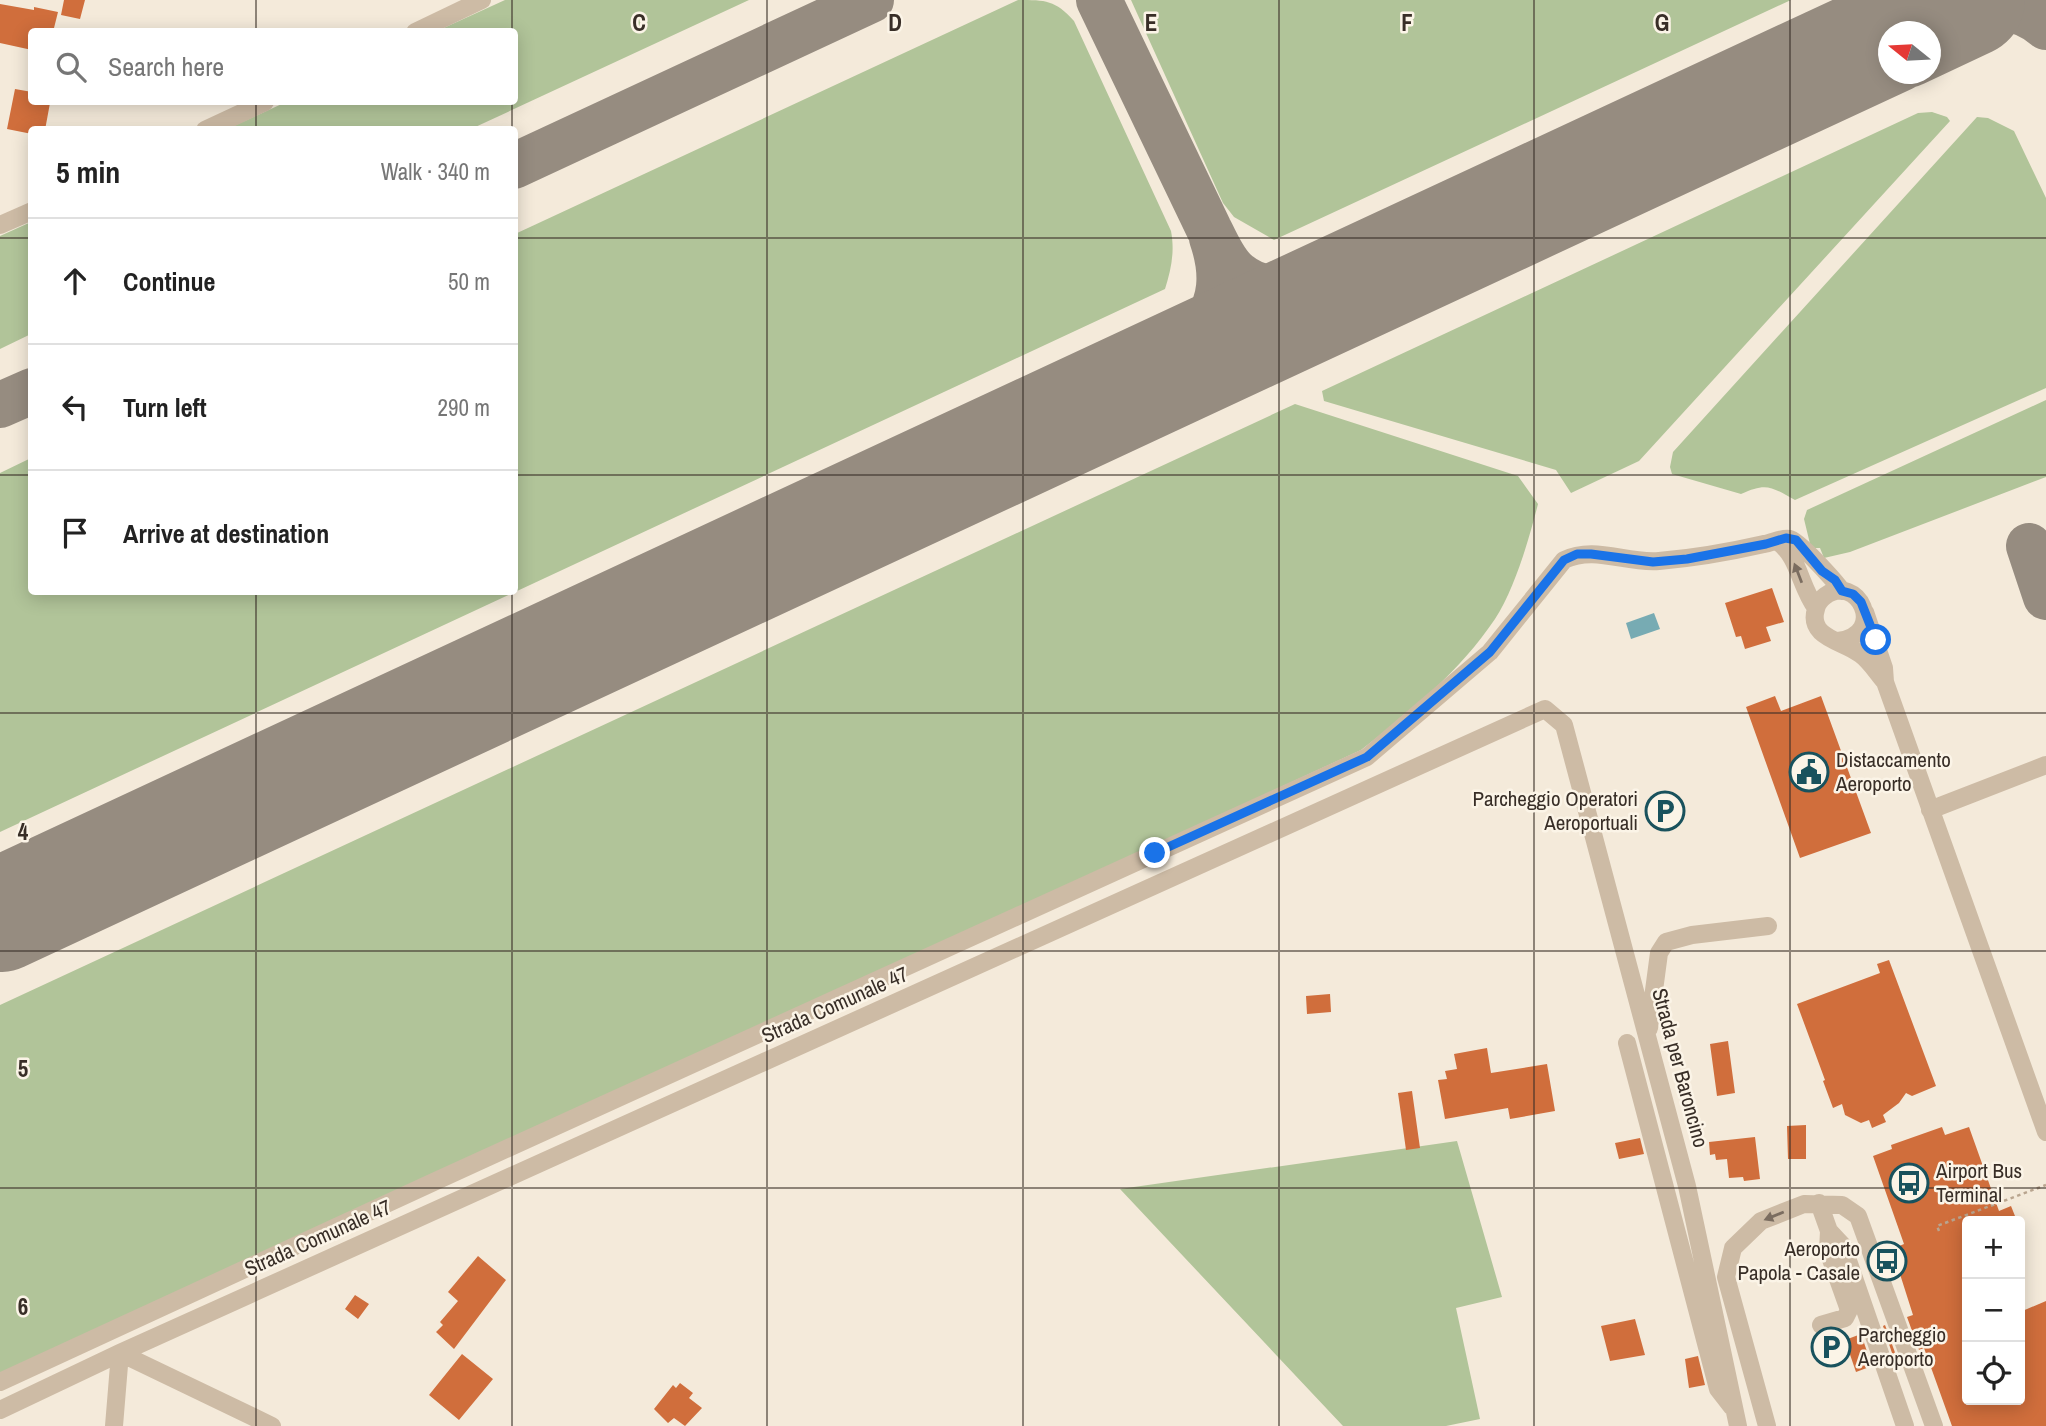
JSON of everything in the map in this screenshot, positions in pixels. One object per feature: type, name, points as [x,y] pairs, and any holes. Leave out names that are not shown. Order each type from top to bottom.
[{"type":"street","points":[[423,28],[482,0]]},
{"type":"street","points":[[214,126],[259,105]]},
{"type":"street","points":[[0,225],[28,213]]},
{"type":"street","points":[[0,1382],[476,1162],[1367,757],[1490,652],[1564,560],[1577,554],[1653,562],[1687,559],[1786,538],[1796,540],[1822,571],[1835,580],[1842,591]]},
{"type":"street","points":[[1777,541],[1792,557],[1807,597],[1816,608]]},
{"type":"street","points":[[1885,682],[1861,654],[1827,638],[1819,630],[1815,620],[1816,608],[1831,592],[1853,594],[1861,602],[1865,612],[1884,668],[1885,682],[2046,1132]]},
{"type":"street","points":[[1838,641],[1849,640],[1858,634],[1864,624],[1865,612]]},
{"type":"street","name":"Strada Comunale 47","points":[[120,1353],[1545,709],[1564,725]]},
{"type":"street","name":"Strada per Baroncino","points":[[1564,725],[1687,1186],[1738,1426]]},
{"type":"street","points":[[1930,810],[2046,765]]},
{"type":"street","points":[[1648,1038],[1659,953],[1666,942],[1692,935],[1769,926]]},
{"type":"street","points":[[1627,1043],[1718,1389],[1732,1407]]},
{"type":"street","points":[[1819,1203],[1829,1231],[1828,1251],[1849,1310],[1845,1318],[1821,1325]]},
{"type":"street","points":[[1766,1426],[1726,1277],[1733,1248],[1761,1221],[1804,1204],[1819,1203],[1842,1205],[1858,1216],[1934,1426]]},
{"type":"street","points":[[1829,1231],[1843,1246],[1905,1426]]},
{"type":"street","points":[[0,1410],[120,1353]]},
{"type":"street","points":[[114,1426],[120,1353]]},
{"type":"street","points":[[120,1353],[272,1426]]},
{"type":"street","points":[[1752,1371],[1761,1380],[1774,1426]]},
{"type":"path","points":[[1939,1231],[1937,1226],[2046,1185]]},
{"type":"green space","points":[[505,0],[749,0],[477,126],[234,126],[279,105],[518,105],[518,28],[444,28]]},
{"type":"green space","points":[[1018,0],[1036,0],[1055,5],[1074,21],[1171,231],[1173,246],[1165,289],[518,591],[518,233]]},
{"type":"green space","points":[[1131,0],[1791,0],[1274,240],[1234,217],[1223,203]]},
{"type":"green space","points":[[1932,112],[1947,117],[1950,121],[1639,461],[1571,493],[1556,470],[1324,401],[1322,391],[1918,113]]},
{"type":"green space","points":[[1977,117],[1988,118],[2014,131],[2046,198],[2046,388],[1795,500],[1769,488],[1757,488],[1741,494],[1672,474],[1670,467],[1673,452]]},
{"type":"green space","points":[[28,223],[28,335],[0,349],[0,236]]},
{"type":"green space","points":[[2046,400],[2046,477],[1850,552],[1824,558],[1820,548],[1811,548],[1804,519],[1807,510]]},
{"type":"green space","points":[[1295,404],[1518,476],[1538,504],[1515,578],[1495,619],[1466,656],[1434,690],[1361,750],[0,1380],[0,1005]]},
{"type":"green space","points":[[28,459],[28,595],[508,595],[0,832],[0,473]]},
{"type":"green space","points":[[1457,1141],[1502,1297],[1456,1308],[1480,1419],[1446,1426],[1343,1426],[1120,1189]]},
{"type":"water","points":[[1654,613],[1660,629],[1631,639],[1626,623]]},
{"type":"building","points":[[64,0],[85,0],[80,19],[61,15]]},
{"type":"building","points":[[0,4],[58,12],[54,28],[28,28],[28,49],[0,43]]},
{"type":"building","points":[[15,89],[28,91],[28,105],[50,105],[46,126],[28,126],[28,133],[7,129]]},
{"type":"building","points":[[1772,588],[1784,622],[1766,627],[1771,641],[1745,649],[1741,636],[1736,637],[1725,603]]},
{"type":"building","name":"Distaccamento Aeroporto","points":[[1775,696],[1781,711],[1821,696],[1871,833],[1800,858],[1746,707]]},
{"type":"building","points":[[1889,960],[1936,1086],[1912,1096],[1906,1093],[1899,1103],[1883,1115],[1886,1122],[1872,1128],[1869,1120],[1861,1123],[1845,1115],[1842,1104],[1833,1108],[1797,1004],[1880,973],[1877,964]]},
{"type":"building","points":[[1330,994],[1331,1012],[1307,1014],[1306,996]]},
{"type":"building","points":[[1728,1041],[1735,1093],[1717,1096],[1710,1044]]},
{"type":"building","points":[[1487,1048],[1491,1073],[1547,1064],[1555,1111],[1510,1119],[1508,1108],[1445,1119],[1438,1080],[1447,1079],[1445,1071],[1457,1069],[1454,1054]]},
{"type":"building","points":[[1412,1091],[1420,1148],[1406,1150],[1398,1093]]},
{"type":"building","points":[[1806,1125],[1806,1159],[1788,1159],[1787,1126]]},
{"type":"building","points":[[1942,1127],[1945,1135],[1969,1127],[1999,1211],[2011,1206],[2015,1216],[1962,1216],[1962,1405],[2025,1405],[2025,1310],[2046,1301],[2046,1426],[1952,1426],[1924,1348],[1919,1350],[1907,1317],[1913,1315],[1892,1249],[1904,1244],[1873,1156],[1892,1149],[1891,1145]]},
{"type":"building","points":[[1755,1137],[1760,1179],[1744,1181],[1743,1177],[1729,1178],[1727,1159],[1716,1160],[1715,1154],[1710,1155],[1709,1142]]},
{"type":"building","points":[[1640,1138],[1644,1154],[1619,1159],[1615,1143]]},
{"type":"building","points":[[478,1256],[506,1280],[454,1349],[436,1332],[443,1325],[440,1322],[458,1301],[448,1292]]},
{"type":"building","points":[[355,1295],[369,1304],[358,1319],[345,1309]]},
{"type":"building","points":[[1635,1319],[1645,1355],[1610,1361],[1601,1326]]},
{"type":"building","points":[[1885,1325],[1897,1358],[1894,1359],[1883,1326]]},
{"type":"building","points":[[1861,1334],[1872,1366],[1856,1372],[1845,1340]]},
{"type":"building","points":[[462,1354],[493,1379],[459,1420],[429,1395]]},
{"type":"building","points":[[1698,1356],[1705,1385],[1689,1388],[1685,1359]]},
{"type":"building","points":[[680,1383],[693,1393],[689,1398],[702,1408],[685,1426],[674,1418],[668,1423],[654,1409],[673,1385],[676,1388]]},
{"type":"taxiway","points":[[518,164],[871,0]]},
{"type":"taxiway","points":[[1099,0],[1209,229],[1233,270],[1252,283],[1286,290],[1323,287],[1374,276]]},
{"type":"taxiway","points":[[1952,8],[2001,7],[2025,13],[2046,27]]},
{"type":"taxiway","points":[[1127,391],[1186,346],[1201,330],[1212,312],[1219,291],[1219,266],[1212,238]]},
{"type":"taxiway","points":[[0,405],[28,393]]},
{"type":"taxiway","points":[[2029,546],[2046,597]]},
{"type":"runway","points":[[1923,21],[1968,0]]},
{"type":"runway","points":[[0,915],[1878,42]]},
{"type":"place","name":"Distaccamento Aeroporto","points":[[1809,772]]},
{"type":"place","name":"Parcheggio Operatori Aeroportuali","points":[[1665,811]]},
{"type":"place","name":"Airport Bus Terminal","points":[[1909,1183]]},
{"type":"place","name":"Aeroporto Papola - Casale","points":[[1887,1261]]},
{"type":"place","name":"Parcheggio Aeroporto","points":[[1831,1347]]},
{"type":"route","points":[[1155,853],[1367,757],[1490,652],[1564,560],[1577,554],[1653,562],[1687,559],[1786,538],[1796,540],[1822,571],[1835,580],[1842,591],[1853,594],[1861,602],[1876,640]]}]
